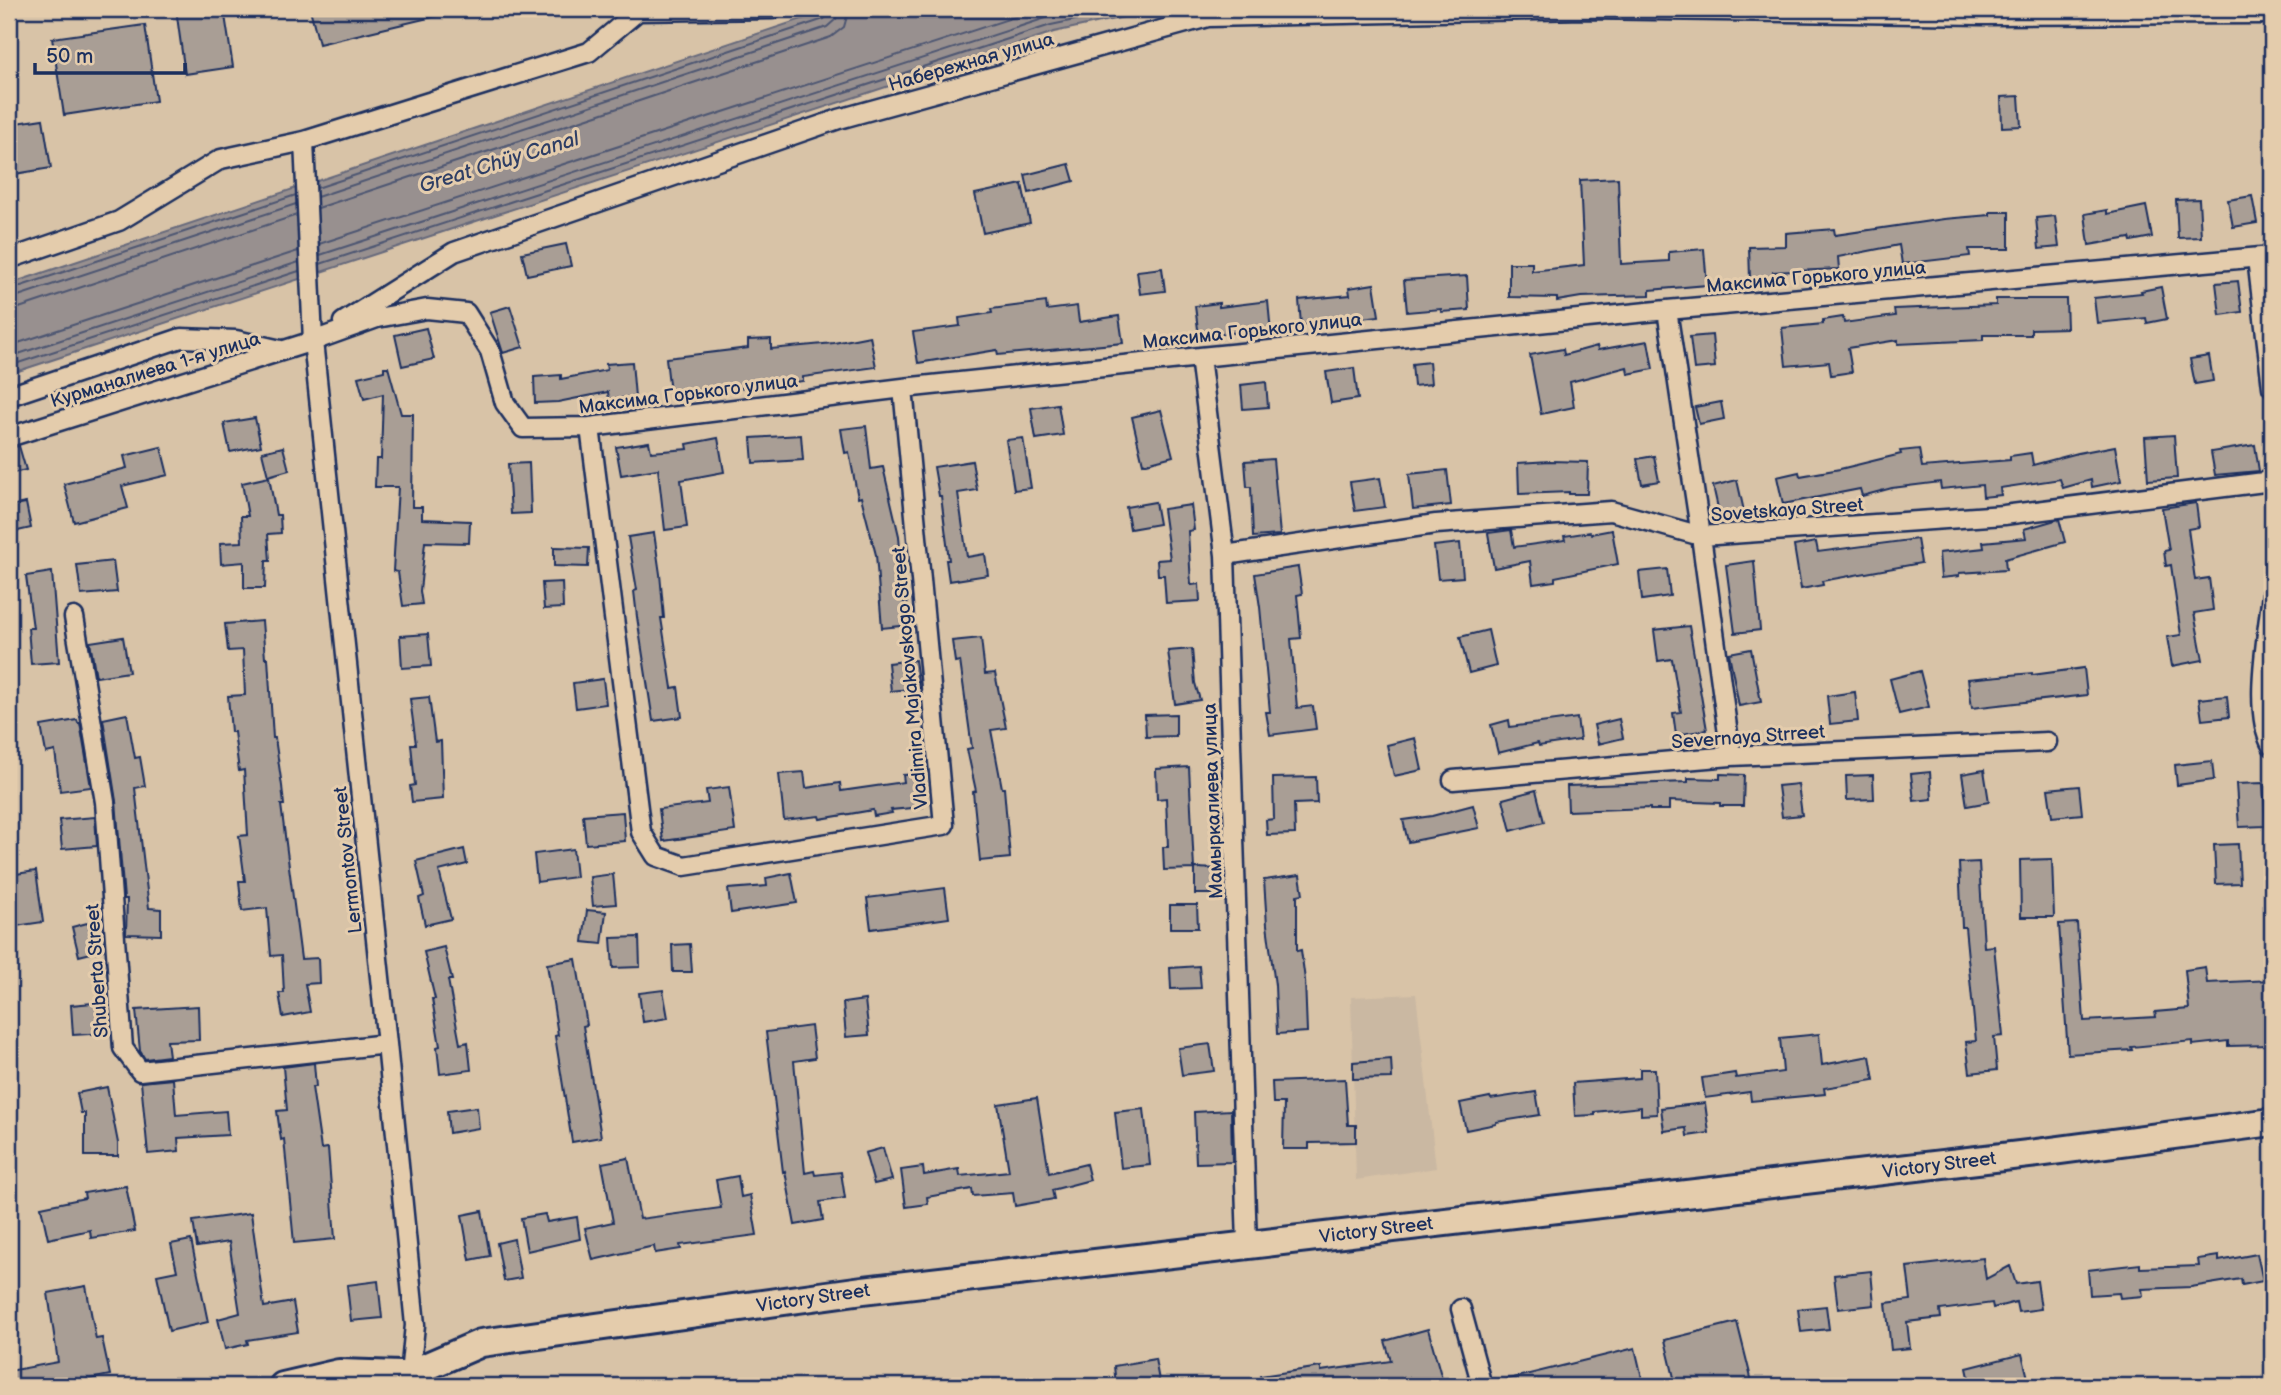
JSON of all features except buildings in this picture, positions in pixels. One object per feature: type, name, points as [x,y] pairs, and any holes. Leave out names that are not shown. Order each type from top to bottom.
[{"type":"main road","name":"Victory Street","points":[[381,1386],[481,1343],[863,1290],[2037,1153],[2272,1122]]},
{"type":"main road","points":[[283,1386],[339,1373],[410,1375]]},
{"type":"street","points":[[9,259],[119,221],[221,159],[304,141],[589,52],[638,11],[772,9]]},
{"type":"street","name":"Набережная улица","points":[[313,341],[454,252],[839,119],[1208,17],[1584,9],[1981,15],[2272,14]]},
{"type":"street","name":"Lermontov Street","points":[[304,141],[313,341],[415,1325],[410,1375]]},
{"type":"street","points":[[2264,257],[2272,387]]},
{"type":"street","name":"Максима Горького улица","points":[[313,341],[377,318],[427,309],[466,313],[490,351],[505,403],[523,428],[590,427],[903,388],[1200,356],[1667,310],[2264,257]]},
{"type":"street","points":[[1667,310],[1731,756]]},
{"type":"street","points":[[9,396],[181,338],[236,340],[282,351]]},
{"type":"street","name":"Курманалиева 1-я улица","points":[[9,437],[313,341]]},
{"type":"street","name":"Мамыркалиева улица","points":[[1200,356],[1225,555],[1247,1245]]},
{"type":"street","name":"Vladimira Majakovskogo Street","points":[[590,427],[641,832],[656,856],[684,866],[944,825],[903,388]]},
{"type":"street","name":"Sovetskaya Street","points":[[1225,555],[1436,523],[1611,512],[1701,536],[2004,515],[2272,481]]},
{"type":"street","points":[[2272,593],[2262,696],[2266,736],[2272,746]]},
{"type":"street","name":"Shuberta Street","points":[[74,617],[105,802],[123,1048],[140,1071],[387,1044]]},
{"type":"street","name":"Severnaya Strreet","points":[[1453,780],[1731,756],[2047,742]]},
{"type":"street","points":[[1461,1308],[1482,1386]]},
{"type":"shaded area","points":[[1416,994],[1436,1168],[1356,1180],[1351,997]]},
{"type":"water","name":"Great Chüy Canal","points":[[832,9],[1161,9],[1054,32],[9,374],[9,284]]}]
